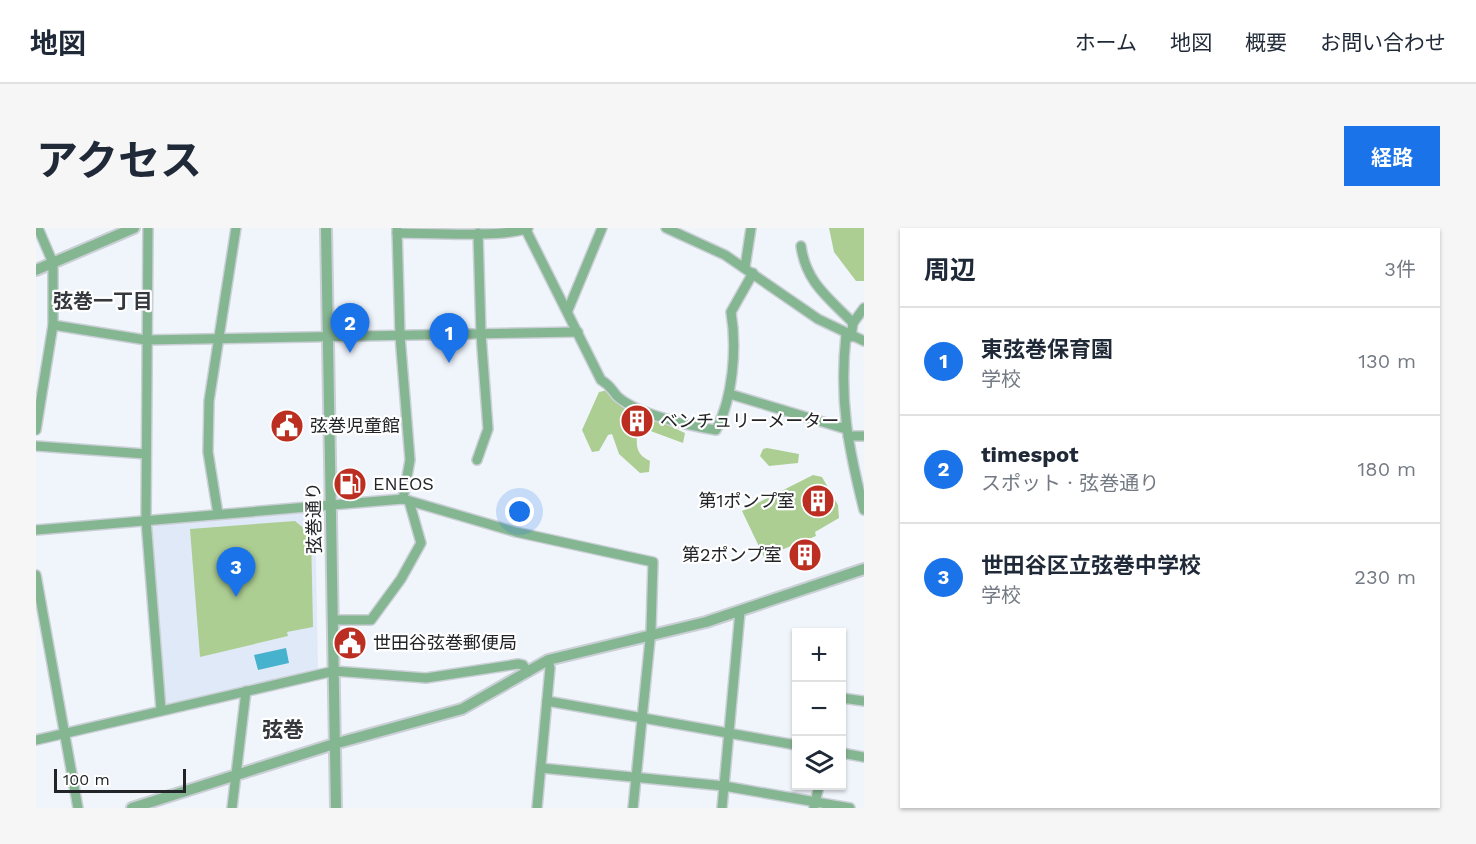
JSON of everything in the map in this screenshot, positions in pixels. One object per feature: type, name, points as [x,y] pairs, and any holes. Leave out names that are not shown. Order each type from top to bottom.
[{"type":"street","points":[[36,430],[53,325],[53,262],[38,228]]},
{"type":"street","points":[[36,270],[134,228]]},
{"type":"street","points":[[148,228],[146,520],[161,710]]},
{"type":"street","points":[[218,514],[208,452],[208,401],[236,228]]},
{"type":"street","name":"弦巻通り","points":[[326,228],[336,808]]},
{"type":"street","points":[[333,620],[371,620],[401,579],[421,543],[406,500],[410,460],[400,336],[397,231],[478,233],[526,228],[601,380],[610,385],[618,396],[678,423],[716,430],[723,417],[728,392],[734,322],[732,307],[749,270],[751,228]]},
{"type":"street","points":[[568,310],[602,228]]},
{"type":"street","points":[[666,228],[725,255],[818,319],[849,336],[864,341]]},
{"type":"street","points":[[477,460],[488,432],[481,334],[478,233]]},
{"type":"street","points":[[801,246],[803,265],[812,282],[853,323]]},
{"type":"street","points":[[864,308],[853,323],[849,336],[842,396],[847,432],[864,510]]},
{"type":"street","points":[[53,325],[146,340],[578,332]]},
{"type":"street","points":[[733,395],[864,436]]},
{"type":"street","points":[[36,446],[146,454]]},
{"type":"street","points":[[36,530],[406,500],[548,540],[652,562],[650,637],[633,808]]},
{"type":"street","points":[[132,808],[334,744],[462,709],[548,660],[650,637],[740,612],[864,568]]},
{"type":"street","points":[[36,575],[78,808]]},
{"type":"street","points":[[722,808],[740,612]]},
{"type":"street","points":[[537,808],[550,668],[548,660]]},
{"type":"street","points":[[36,740],[333,671],[426,678],[518,664],[524,665],[528,672]]},
{"type":"street","points":[[232,808],[246,691]]},
{"type":"street","points":[[846,699],[864,701]]},
{"type":"street","points":[[547,701],[792,744]]},
{"type":"street","points":[[846,754],[864,757]]},
{"type":"street","points":[[541,768],[724,786],[815,805],[850,808]]},
{"type":"street","points":[[815,805],[818,790]]},
{"type":"shaded area","points":[[315,510],[318,671],[164,705],[150,524]]},
{"type":"green space","points":[[829,228],[864,228],[864,281],[856,281],[834,252]]},
{"type":"green space","points":[[608,390],[613,400],[685,433],[683,443],[645,429],[637,435],[637,444],[640,454],[650,461],[649,472],[640,473],[619,454],[612,434],[608,435],[599,451],[592,452],[582,430],[599,392]]},
{"type":"green space","points":[[763,449],[799,454],[798,463],[769,466],[760,456]]},
{"type":"green space","points":[[813,475],[822,477],[838,505],[839,518],[815,532],[816,536],[764,557],[742,511]]},
{"type":"green space","points":[[295,521],[311,534],[313,627],[287,632],[288,636],[200,657],[190,529]]},
{"type":"water","points":[[286,648],[289,663],[258,670],[254,655]]},
{"type":"place","name":"timespot","points":[[350,353]]},
{"type":"place","name":"東弦巻保育園","points":[[449,363]]},
{"type":"place","name":"ベンチュリーメーター","points":[[637,421]]},
{"type":"place","name":"弦巻児童館","points":[[287,426]]},
{"type":"place","name":"ENEOS","points":[[350,484]]},
{"type":"place","name":"第1ポンプ室","points":[[818,501]]},
{"type":"place","name":"第2ポンプ室","points":[[805,555]]},
{"type":"place","name":"世田谷区立弦巻中学校","points":[[236,597]]},
{"type":"place","name":"世田谷弦巻郵便局","points":[[350,643]]},
{"type":"district","name":"弦巻一丁目","points":[[103,301]]},
{"type":"district","name":"弦巻","points":[[283,730]]}]
